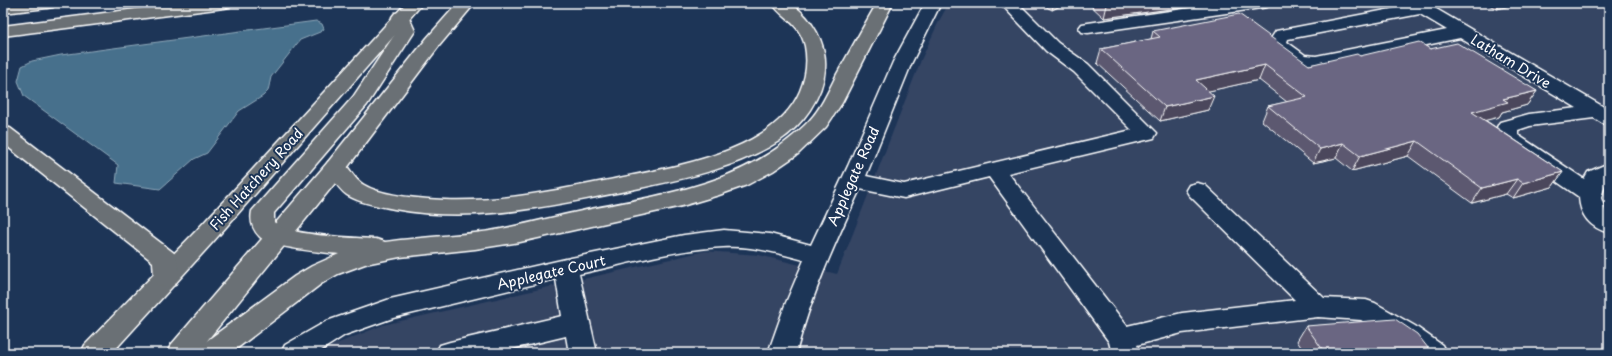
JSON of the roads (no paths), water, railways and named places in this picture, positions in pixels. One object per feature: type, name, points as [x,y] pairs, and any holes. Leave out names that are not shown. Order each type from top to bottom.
[{"type":"main road","points":[[3,8],[47,3]]},
{"type":"main road","points":[[3,30],[224,3]]},
{"type":"main road","points":[[336,167],[354,190],[409,205],[456,209],[505,206],[548,200],[656,178],[710,165],[744,152],[774,135],[797,113],[809,95],[816,75],[816,56],[812,38],[791,11],[780,3]]},
{"type":"main road","points":[[212,353],[292,292],[328,268],[355,258],[395,249],[450,245],[492,239],[696,196],[736,181],[768,166],[793,149],[814,128],[829,108],[885,3]]},
{"type":"main road","points":[[181,353],[336,167],[437,37],[464,6]]},
{"type":"main road","points":[[395,249],[310,241],[279,236],[268,231],[262,222],[263,211],[360,101],[406,31],[407,12]]},
{"type":"main road","name":"Fish Hatchery Road","points":[[95,353],[166,278],[407,12]]},
{"type":"main road","points":[[3,133],[165,259],[166,278]]},
{"type":"street","name":"Applegate Road","points":[[782,353],[788,332],[817,255],[920,26],[933,3]]},
{"type":"street","points":[[852,180],[904,191],[1147,133],[1081,68],[1052,47],[1008,3]]},
{"type":"street","points":[[1088,28],[1260,3]]},
{"type":"street","points":[[1418,6],[1282,35],[1277,43],[1300,60],[1316,62],[1463,32]]},
{"type":"street","name":"Latham Drive","points":[[1418,6],[1604,115]]},
{"type":"street","points":[[1592,194],[1508,138],[1507,126],[1528,120],[1604,115]]},
{"type":"street","points":[[994,169],[1123,345],[1182,323],[1318,307],[1366,310],[1406,333],[1432,353]]},
{"type":"street","points":[[1609,170],[1596,177],[1590,198],[1596,217],[1609,225]]},
{"type":"street","points":[[1197,190],[1318,307]]},
{"type":"street","name":"Applegate Court","points":[[295,353],[336,328],[390,310],[566,268],[684,243],[724,238],[770,242],[817,255]]},
{"type":"street","points":[[566,268],[583,353]]},
{"type":"street","points":[[450,353],[576,323]]}]
